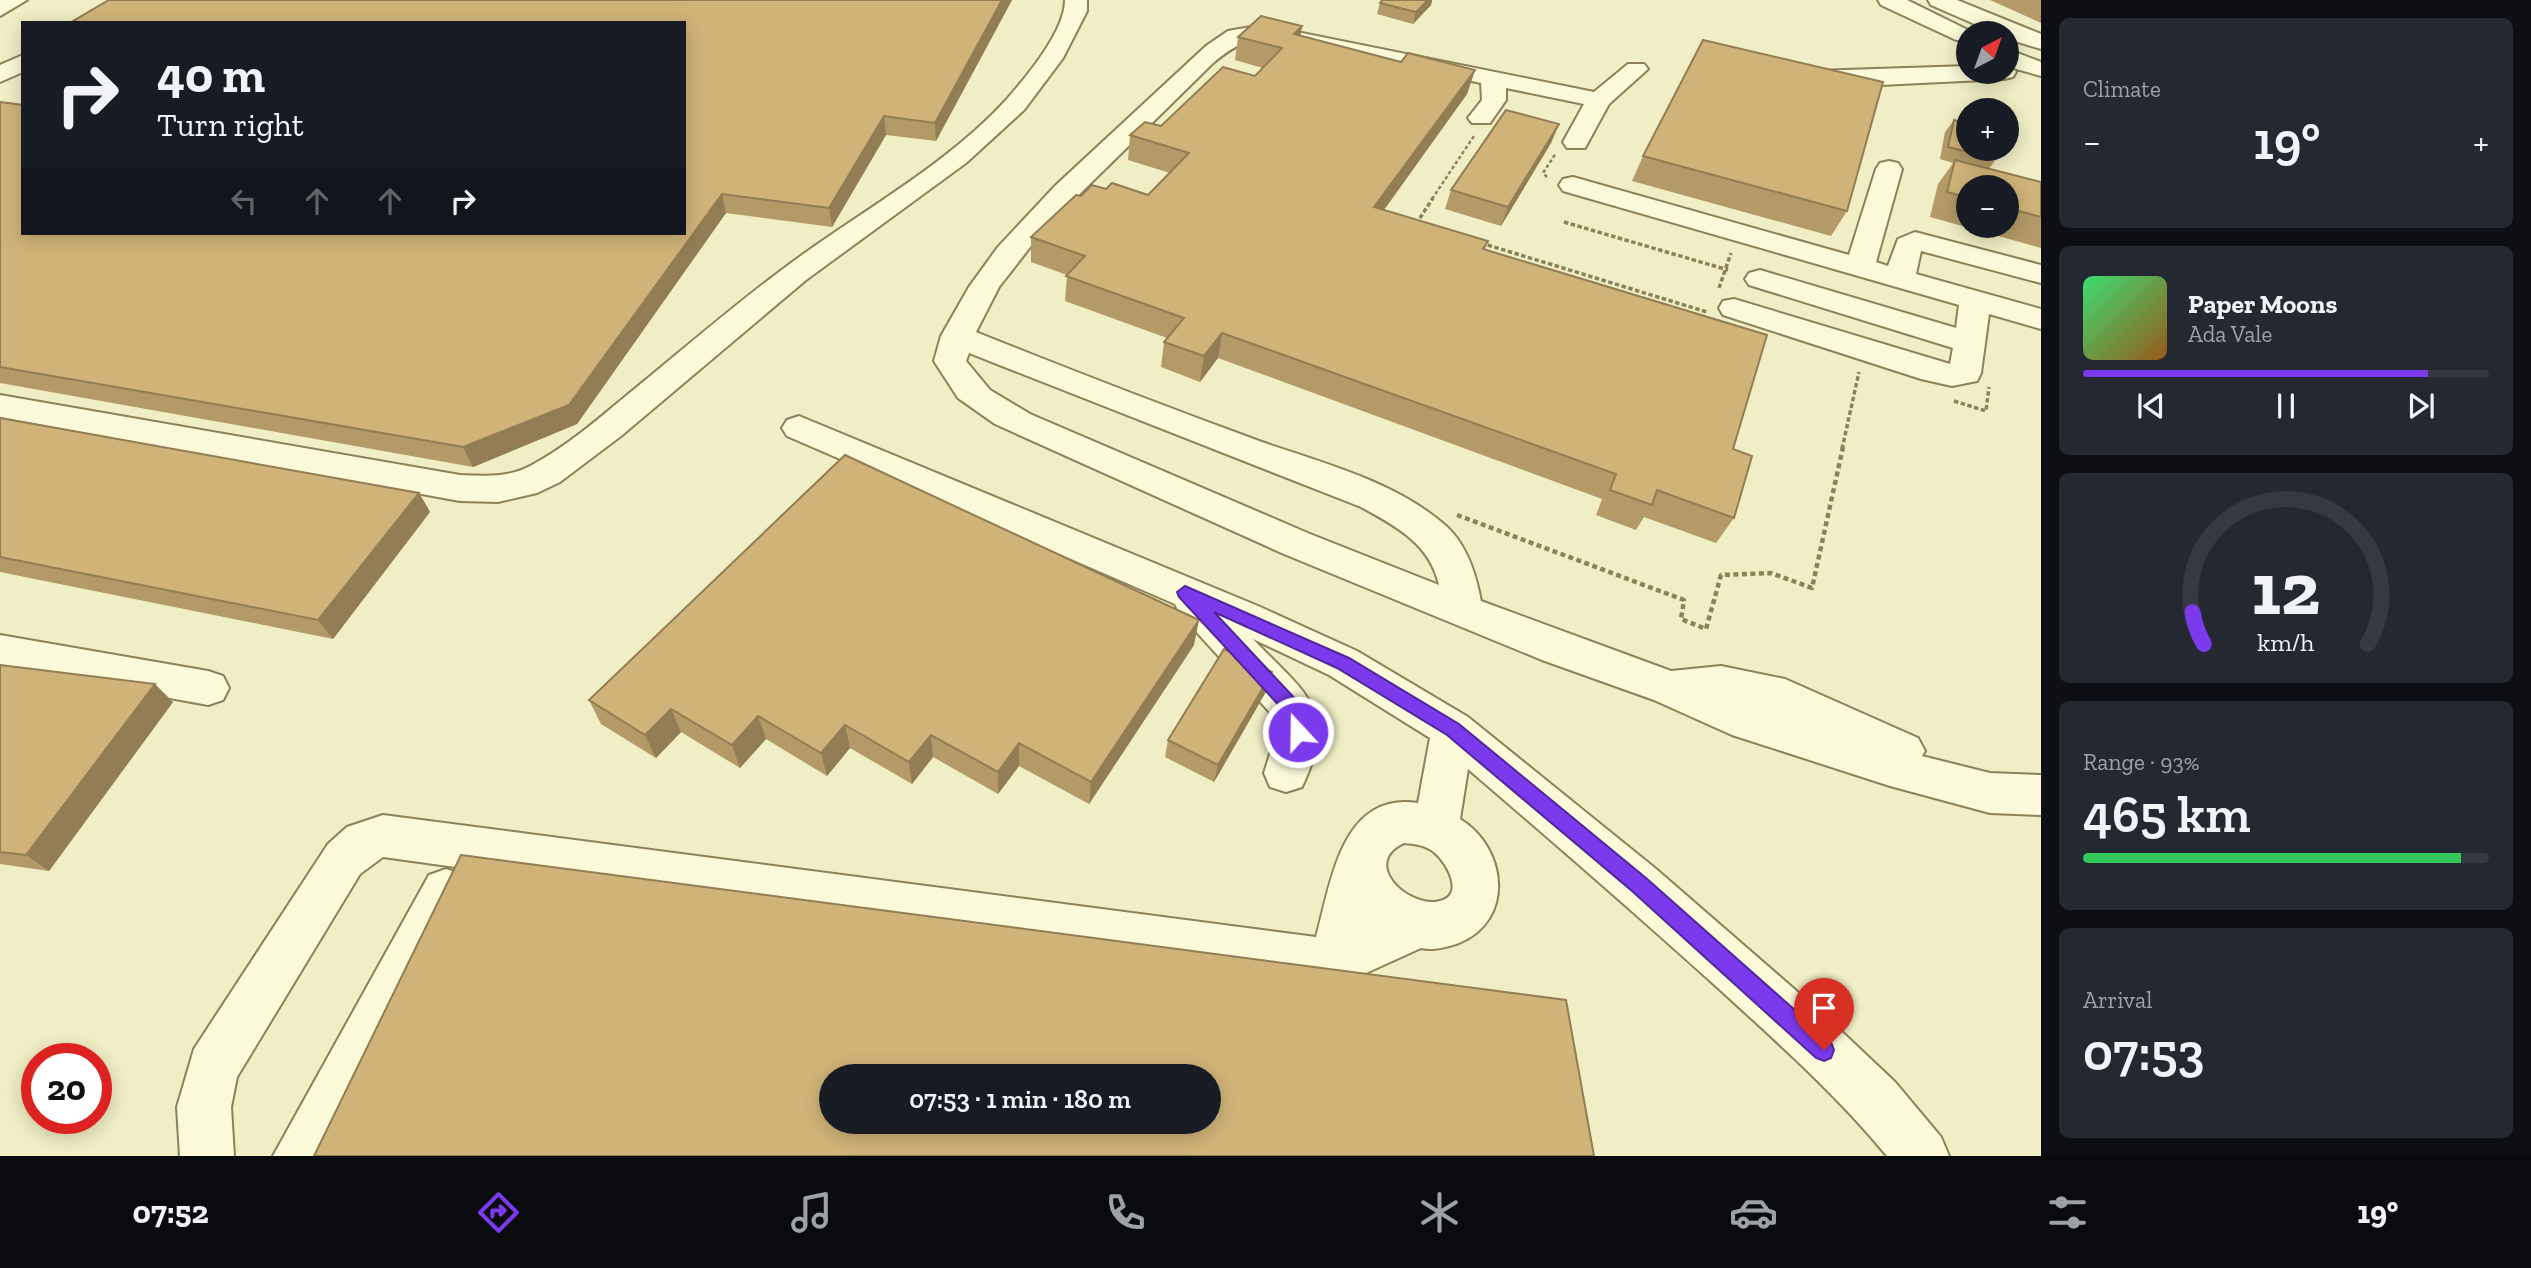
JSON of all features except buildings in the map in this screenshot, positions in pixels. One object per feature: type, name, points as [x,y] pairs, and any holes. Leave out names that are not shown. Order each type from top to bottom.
[{"type":"lane","points":[[0,9],[16,0]]},
{"type":"lane","points":[[0,406],[460,488],[498,489],[524,484],[575,454],[795,274],[839,245],[957,157],[1015,105],[1038,80],[1070,21],[1076,0]]},
{"type":"lane","points":[[1878,2],[1909,22],[1935,19],[2016,34],[2041,42]]},
{"type":"lane","points":[[1935,19],[1956,30]]},
{"type":"lane","points":[[1935,19],[1956,40]]},
{"type":"lane","points":[[1599,100],[1290,36],[1262,32],[1236,36],[1070,188],[1021,238],[983,286],[957,336],[950,361],[961,385],[989,407],[1017,422],[1297,544],[1669,688],[1732,717],[1890,768],[1990,793],[2041,795]]},
{"type":"lane","points":[[2020,62],[2040,70]]},
{"type":"lane","points":[[1576,142],[1599,100],[1636,69]]},
{"type":"lane","points":[[2020,71],[2040,70]]},
{"type":"lane","points":[[1812,78],[1860,79],[1956,74]]},
{"type":"lane","points":[[1480,124],[1494,100],[1493,79]]},
{"type":"lane","points":[[1860,268],[1889,169]]},
{"type":"lane","points":[[1573,185],[2041,320]]},
{"type":"lane","points":[[1900,279],[1908,245],[1915,241],[2041,274]]},
{"type":"lane","points":[[1760,279],[1969,342]]},
{"type":"lane","points":[[1721,310],[1933,372],[1952,375],[1965,373],[1975,301]]},
{"type":"lane","points":[[957,336],[1040,371],[1339,484],[1401,513],[1435,537],[1450,556],[1457,574],[1463,610]]},
{"type":"lane","points":[[799,428],[1185,592],[1343,663],[1453,730],[1639,885],[1806,1033],[1876,1101],[1922,1156]]},
{"type":"lane","points":[[1185,592],[1295,710],[1298,732],[1286,772]]},
{"type":"lane","points":[[0,651],[208,688]]},
{"type":"lane","points":[[1436,829],[1453,730]]},
{"type":"lane","points":[[1333,964],[1362,858],[1374,833],[1387,825],[1401,822],[1436,829],[1465,852],[1477,884],[1475,900],[1466,913],[1453,922],[1437,926],[1418,925],[1399,918],[1382,906],[1370,890],[1363,874],[1362,858]]},
{"type":"lane","points":[[207,1156],[204,1107],[213,1068],[344,859],[363,842],[383,835],[469,849],[1333,964],[1418,925]]},
{"type":"lane","points":[[300,1156],[469,849]]},
{"type":"path","points":[[1427,227],[1414,223],[1480,124]]},
{"type":"path","points":[[1564,222],[1760,279]]},
{"type":"path","points":[[1478,243],[1721,310]]},
{"type":"path","points":[[1435,537],[1449,512],[1684,600],[1681,619],[1706,629],[1721,575],[1771,573],[1812,588],[1860,371]]},
{"type":"route","points":[[1298,732],[1295,710],[1185,592],[1343,663],[1453,730],[1639,885],[1824,1050]]}]
